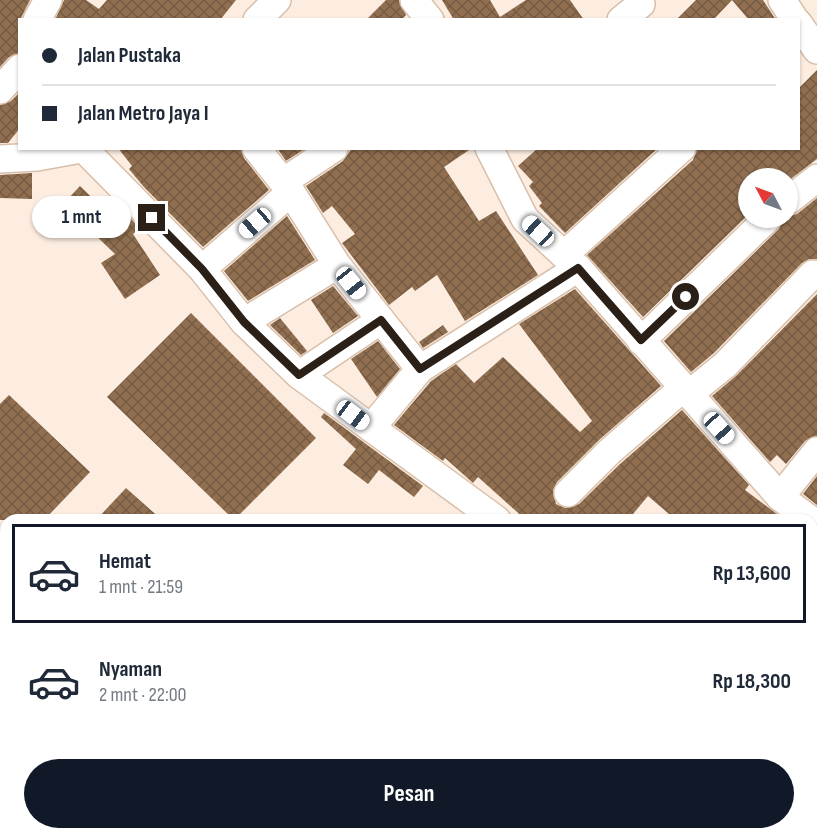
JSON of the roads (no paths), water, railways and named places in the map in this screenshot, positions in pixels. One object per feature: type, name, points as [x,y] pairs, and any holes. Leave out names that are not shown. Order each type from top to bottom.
[{"type":"street","points":[[38,18],[48,0]]},
{"type":"street","points":[[259,18],[277,0]]},
{"type":"street","points":[[414,0],[428,18]]},
{"type":"street","points":[[782,0],[796,18]]},
{"type":"street","points":[[0,90],[18,70]]},
{"type":"street","points":[[0,159],[77,150]]},
{"type":"street","points":[[87,150],[202,269],[244,322],[299,375],[489,514]]},
{"type":"street","points":[[258,150],[287,187],[337,265],[420,369]]},
{"type":"street","points":[[202,269],[287,187],[332,150]]},
{"type":"street","points":[[490,150],[525,219],[571,261],[780,497],[802,514]]},
{"type":"street","points":[[371,428],[420,369],[571,261],[680,150]]},
{"type":"street","points":[[798,193],[817,178]]},
{"type":"street","points":[[641,340],[758,228]]},
{"type":"street","points":[[244,322],[337,265]]},
{"type":"street","points":[[568,494],[609,452],[725,365],[813,274]]},
{"type":"street","points":[[299,375],[381,320]]},
{"type":"street","points":[[780,497],[817,451]]}]
